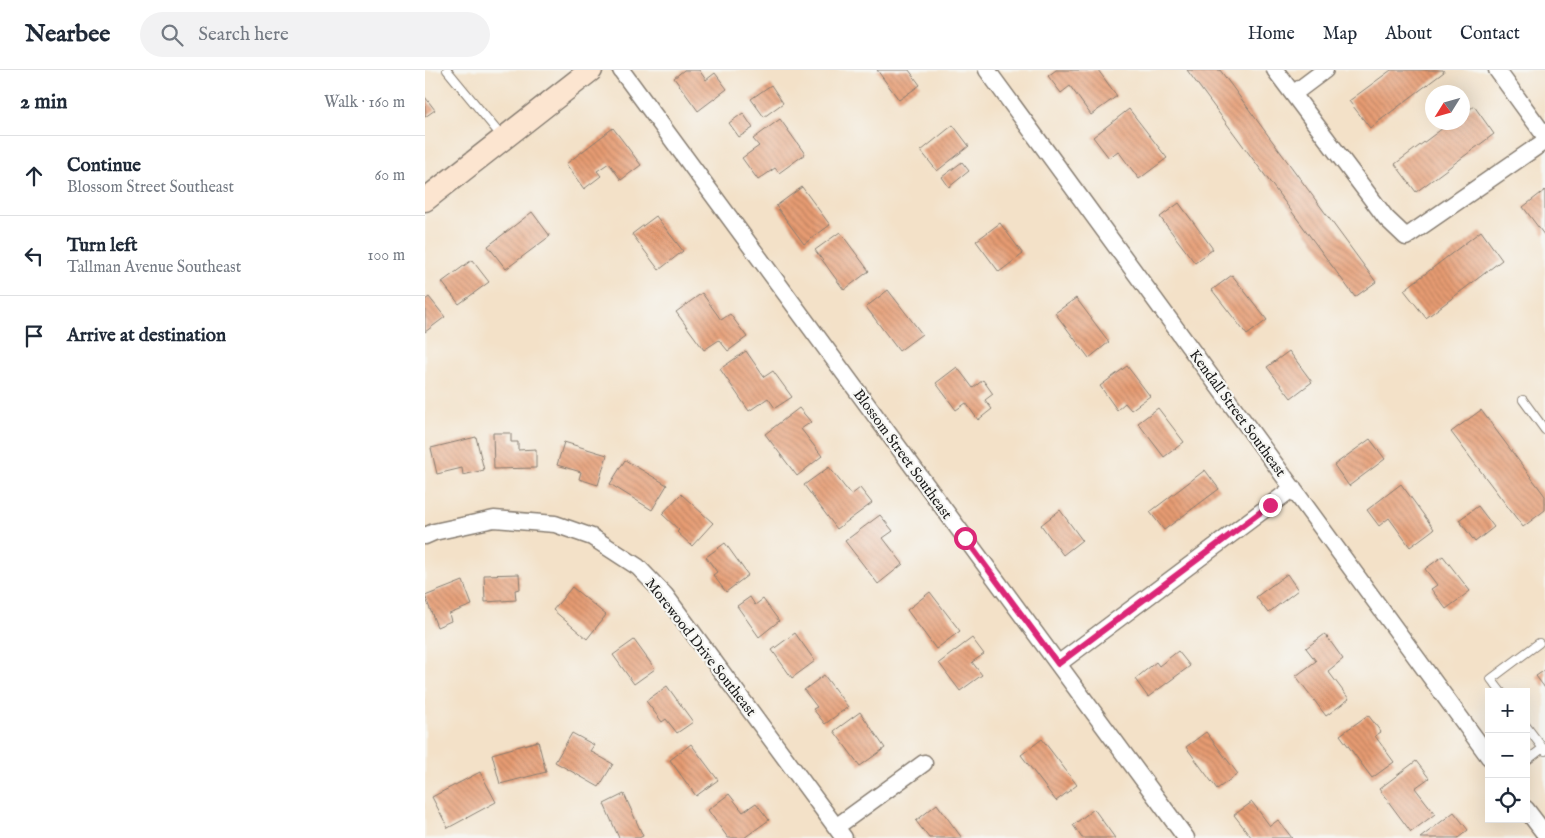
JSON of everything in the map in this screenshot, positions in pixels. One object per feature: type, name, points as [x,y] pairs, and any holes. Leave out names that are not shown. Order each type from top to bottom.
[{"type":"main road","points":[[425,200],[591,70]]},
{"type":"street","name":"Blossom Street Southeast","points":[[621,70],[1186,838]]},
{"type":"street","name":"Kendall Street Southeast","points":[[987,70],[1485,752]]},
{"type":"street","points":[[1275,70],[1386,218],[1406,237],[1545,140]]},
{"type":"street","points":[[1293,94],[1325,70]]},
{"type":"street","points":[[1497,70],[1545,136]]},
{"type":"street","points":[[1058,664],[1293,488]]},
{"type":"street","name":"Morewood Drive Southeast","points":[[425,536],[434,532],[493,519],[555,524],[592,537],[638,567],[665,595],[840,832]]},
{"type":"street","points":[[840,832],[924,764]]},
{"type":"street","points":[[1530,814],[1545,834]]},
{"type":"lane","points":[[447,70],[504,139]]},
{"type":"lane","points":[[1523,400],[1545,430]]},
{"type":"lane","points":[[1498,688],[1491,679],[1539,643]]},
{"type":"lane","points":[[1530,731],[1544,750],[1530,759]]},
{"type":"building","points":[[684,70],[699,70],[706,80],[715,73],[727,89],[698,111],[674,78]]},
{"type":"building","points":[[877,70],[909,70],[920,85],[899,100]]},
{"type":"building","points":[[1056,70],[1098,70],[1117,96],[1091,115],[1070,86],[1061,93],[1048,76]]},
{"type":"building","points":[[1187,70],[1220,70],[1376,282],[1355,297]]},
{"type":"building","points":[[1391,70],[1443,70],[1444,72],[1370,128],[1349,101]]},
{"type":"building","points":[[771,85],[783,103],[764,117],[751,99]]},
{"type":"building","points":[[425,97],[435,110],[425,117]]},
{"type":"building","points":[[1474,106],[1494,134],[1416,192],[1395,164],[1440,130],[1470,130],[1470,109]]},
{"type":"building","points":[[1129,109],[1167,158],[1139,179],[1118,151],[1109,158],[1093,137]]},
{"type":"building","points":[[743,113],[753,128],[739,137],[729,123]]},
{"type":"building","points":[[780,119],[805,154],[779,173],[775,168],[758,180],[742,158],[759,146],[753,139]]},
{"type":"building","points":[[953,125],[969,146],[937,171],[921,151]]},
{"type":"building","points":[[613,128],[641,165],[621,180],[609,163],[597,171],[601,176],[584,189],[566,164]]},
{"type":"building","points":[[962,162],[969,171],[949,187],[942,177]]},
{"type":"building","points":[[802,187],[830,225],[804,244],[776,206]]},
{"type":"building","points":[[1545,190],[1545,236],[1523,207]]},
{"type":"building","points":[[1179,203],[1213,249],[1195,263],[1160,217]]},
{"type":"building","points":[[532,212],[550,236],[506,269],[488,246]]},
{"type":"building","points":[[656,216],[683,251],[659,270],[632,234]]},
{"type":"building","points":[[1000,223],[1023,254],[999,272],[976,241]]},
{"type":"building","points":[[1481,231],[1502,260],[1426,318],[1404,290]]},
{"type":"building","points":[[840,232],[869,271],[844,290],[815,250]]},
{"type":"building","points":[[472,260],[489,282],[459,304],[442,282]]},
{"type":"building","points":[[1232,275],[1267,320],[1247,335],[1212,290]]},
{"type":"building","points":[[888,290],[922,334],[899,351],[866,307]]},
{"type":"building","points":[[702,293],[721,320],[730,314],[747,337],[728,351],[719,340],[704,350],[676,312]]},
{"type":"building","points":[[429,297],[445,317],[425,332],[425,300]]},
{"type":"building","points":[[1076,298],[1109,342],[1089,358],[1055,313]]},
{"type":"building","points":[[746,351],[764,377],[773,371],[792,397],[775,408],[768,398],[749,411],[720,369]]},
{"type":"building","points":[[1289,351],[1312,382],[1291,398],[1267,367]]},
{"type":"building","points":[[1127,366],[1150,396],[1131,410],[1125,403],[1117,410],[1100,386]]},
{"type":"building","points":[[957,367],[973,388],[983,380],[993,394],[985,400],[992,409],[978,420],[966,403],[956,410],[936,383]]},
{"type":"building","points":[[799,408],[811,422],[801,429],[822,456],[797,476],[765,434]]},
{"type":"building","points":[[1158,408],[1184,442],[1164,457],[1138,423]]},
{"type":"building","points":[[1481,410],[1545,496],[1545,510],[1523,527],[1451,432]]},
{"type":"building","points":[[493,433],[511,433],[511,442],[518,442],[518,450],[536,449],[536,468],[494,469]]},
{"type":"building","points":[[476,437],[484,470],[463,475],[462,468],[437,474],[431,448]]},
{"type":"building","points":[[1370,439],[1385,459],[1349,486],[1334,465]]},
{"type":"building","points":[[564,442],[607,455],[598,485],[579,479],[581,472],[557,465]]},
{"type":"building","points":[[625,460],[667,485],[652,510],[610,484]]},
{"type":"building","points":[[829,467],[851,495],[860,488],[872,503],[837,529],[804,485]]},
{"type":"building","points":[[1205,470],[1219,489],[1164,530],[1150,512]]},
{"type":"building","points":[[1401,484],[1434,529],[1410,547],[1389,518],[1379,526],[1367,510]]},
{"type":"building","points":[[681,494],[713,523],[692,546],[662,514]]},
{"type":"building","points":[[1478,506],[1494,527],[1475,542],[1459,520]]},
{"type":"building","points":[[1060,510],[1082,540],[1063,555],[1041,525]]},
{"type":"building","points":[[880,515],[893,531],[883,538],[903,564],[878,584],[845,541]]},
{"type":"building","points":[[725,543],[748,575],[726,592],[713,575],[717,572],[706,557]]},
{"type":"building","points":[[1443,556],[1470,591],[1446,609],[1431,589],[1437,585],[1425,569]]},
{"type":"building","points":[[519,574],[520,589],[515,590],[516,600],[485,602],[484,575]]},
{"type":"building","points":[[1287,574],[1298,590],[1268,613],[1256,597]]},
{"type":"building","points":[[463,581],[472,605],[449,614],[451,621],[437,627],[425,596]]},
{"type":"building","points":[[572,587],[606,615],[587,639],[553,610]]},
{"type":"building","points":[[930,592],[960,631],[936,649],[907,610]]},
{"type":"building","points":[[750,597],[755,605],[763,599],[779,621],[759,637],[737,606]]},
{"type":"building","points":[[795,633],[815,661],[792,678],[772,650]]},
{"type":"building","points":[[1325,634],[1343,659],[1328,671],[1349,699],[1326,716],[1296,676],[1316,661],[1306,648]]},
{"type":"building","points":[[972,638],[984,654],[972,662],[982,675],[960,691],[939,663]]},
{"type":"building","points":[[634,640],[655,669],[634,684],[613,655]]},
{"type":"building","points":[[1178,651],[1190,666],[1148,697],[1135,679],[1156,662],[1159,666]]},
{"type":"building","points":[[1545,670],[1545,688],[1536,676]]},
{"type":"building","points":[[824,675],[848,707],[825,724],[813,709],[817,707],[804,690]]},
{"type":"building","points":[[667,686],[693,722],[677,733],[666,719],[662,722],[646,701]]},
{"type":"building","points":[[860,712],[885,748],[860,766],[834,731]]},
{"type":"building","points":[[1368,715],[1381,732],[1375,736],[1394,762],[1372,778],[1340,735]]},
{"type":"building","points":[[1206,732],[1238,774],[1217,789],[1186,747]]},
{"type":"building","points":[[572,733],[594,745],[590,751],[613,764],[599,787],[555,762]]},
{"type":"building","points":[[1042,739],[1077,785],[1056,801],[1021,755]]},
{"type":"building","points":[[538,741],[546,772],[500,784],[492,754]]},
{"type":"building","points":[[691,744],[718,780],[696,796],[670,760]]},
{"type":"building","points":[[1416,761],[1429,778],[1415,788],[1435,814],[1411,832],[1379,789]]},
{"type":"building","points":[[480,772],[496,802],[448,828],[432,797]]},
{"type":"building","points":[[624,794],[643,836],[639,838],[619,838],[604,804]]},
{"type":"building","points":[[729,794],[743,812],[756,803],[769,820],[744,838],[728,838],[708,810]]},
{"type":"building","points":[[1252,802],[1270,826],[1278,820],[1292,838],[1252,838],[1234,815]]},
{"type":"building","points":[[937,804],[962,838],[929,838],[916,821]]},
{"type":"building","points":[[1094,809],[1115,838],[1082,838],[1073,825]]},
{"type":"building","points":[[1454,812],[1468,830],[1458,838],[1420,838]]},
{"type":"route","points":[[965,538],[1058,664],[1270,505]]}]
